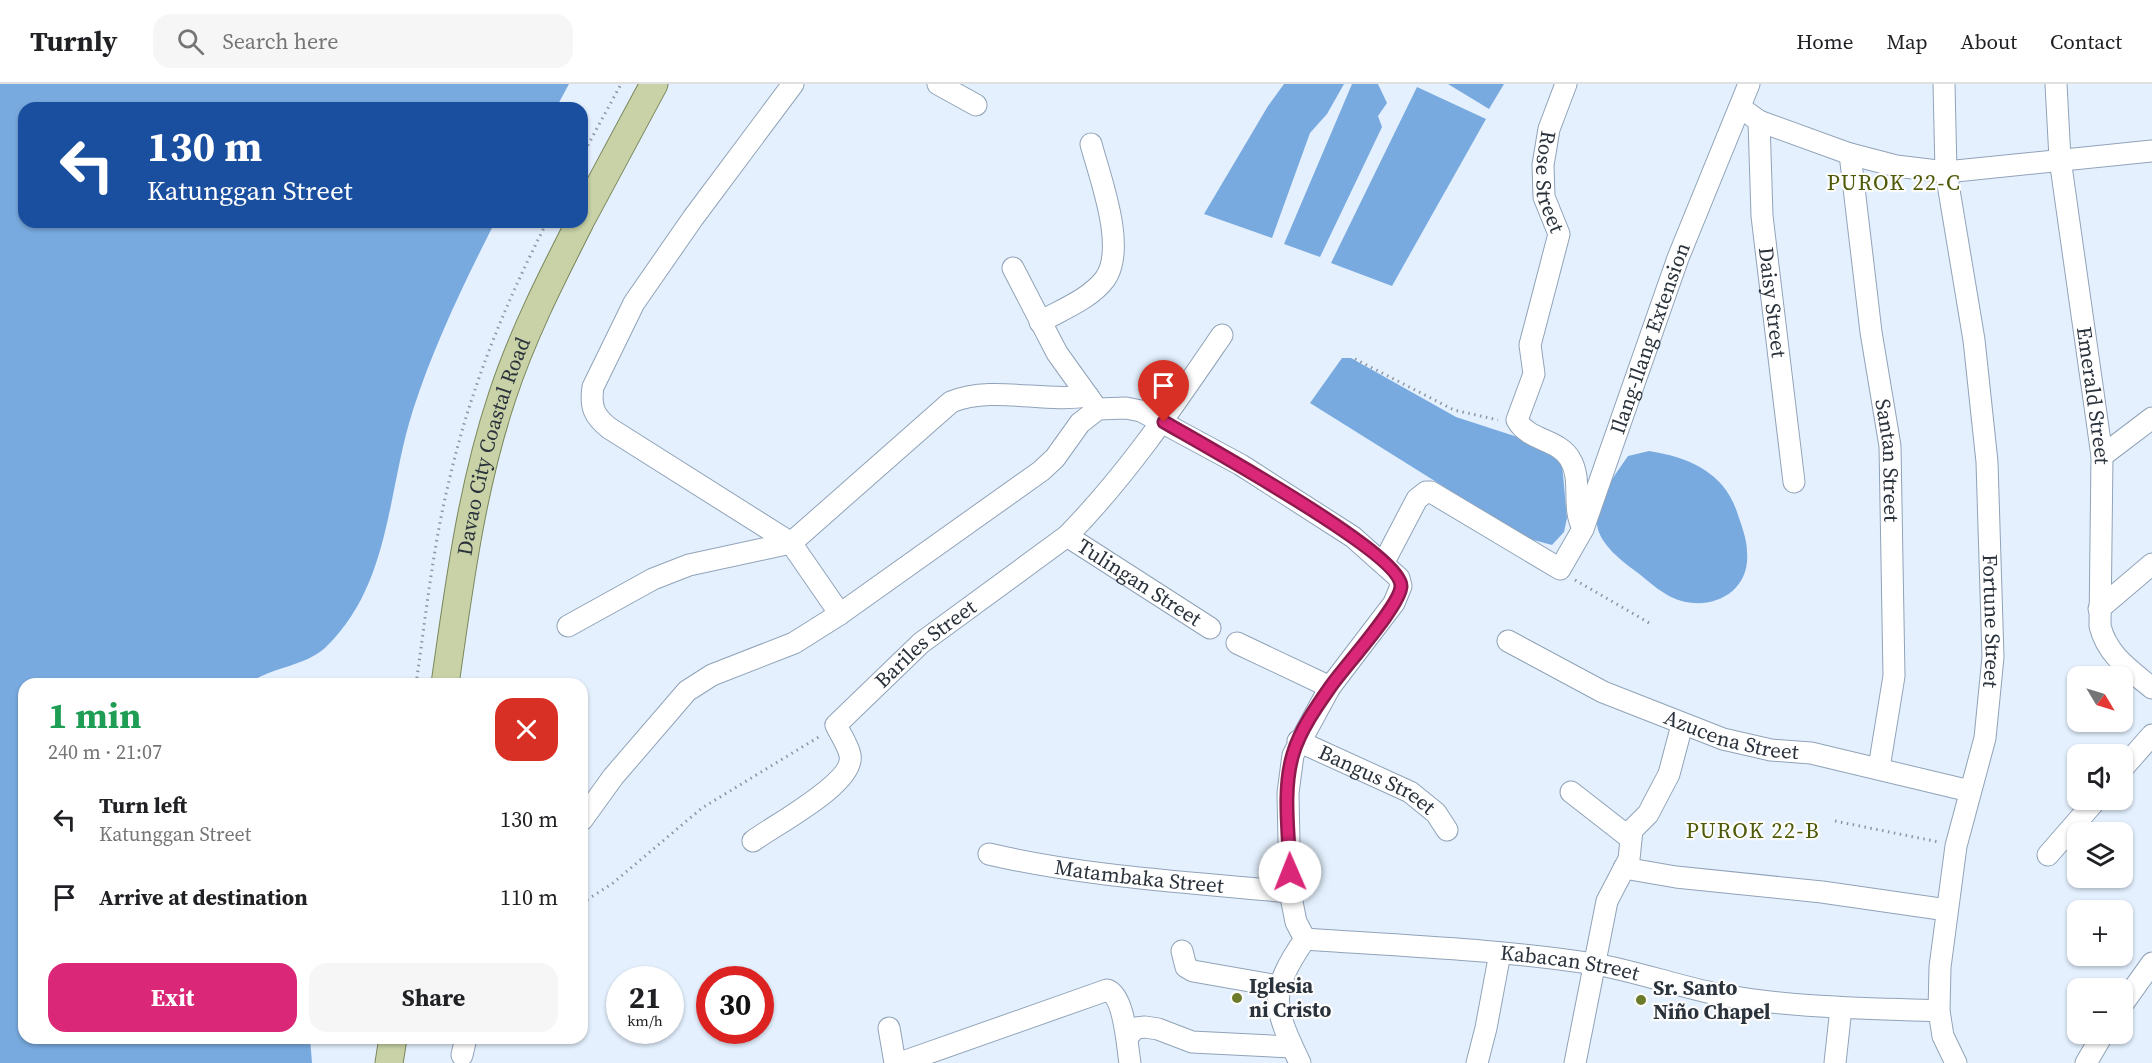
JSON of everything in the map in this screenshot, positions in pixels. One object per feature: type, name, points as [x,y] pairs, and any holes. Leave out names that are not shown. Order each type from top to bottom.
[{"type":"main road","points":[[588,207],[654,84]]},
{"type":"main road","name":"Davao City Coastal Road","points":[[446,678],[468,530],[489,441],[520,350],[577,228]]},
{"type":"main road","points":[[389,1063],[392,1044]]},
{"type":"street","points":[[793,84],[693,218],[634,303],[593,387],[591,402],[595,417],[609,428],[709,494],[791,543],[840,614]]},
{"type":"street","points":[[938,84],[976,105]]},
{"type":"street","name":"Rose Street","points":[[1519,424],[1517,416],[1534,374],[1530,345],[1559,234],[1544,197],[1543,165],[1549,129],[1566,84]]},
{"type":"street","name":"Ilang-Ilang Extension","points":[[1560,569],[1583,529],[1678,258],[1749,84]]},
{"type":"street","name":"Emerald Street","points":[[2056,84],[2060,159],[2102,456],[2099,609],[2104,640],[2112,653],[2152,688]]},
{"type":"street","name":"Fortune Street","points":[[1937,86],[1946,172],[1974,340],[1987,462],[1993,657],[1984,738],[1956,846],[1940,967],[1939,1011],[1943,1036],[1956,1063]]},
{"type":"street","points":[[1741,108],[1759,120],[1851,154],[1896,166],[1946,172],[2152,151]]},
{"type":"street","name":"Daisy Street","points":[[1759,120],[1762,216],[1794,482]]},
{"type":"street","points":[[1040,322],[1093,290],[1104,279],[1114,255],[1113,237],[1090,144]]},
{"type":"street","name":"Santan Street","points":[[1851,154],[1872,332],[1890,446],[1894,534],[1894,676],[1879,768]]},
{"type":"street","points":[[1013,268],[1057,353],[1093,403]]},
{"type":"street","name":"Bariles Street","points":[[836,725],[921,643],[1067,536],[1088,515],[1164,422],[1222,335]]},
{"type":"street","points":[[568,626],[653,579],[688,565],[791,543],[951,402],[968,395],[1065,400],[1134,409],[1164,422],[1241,465],[1322,516],[1396,572],[1401,586],[1394,603],[1330,687],[1298,741],[1293,755],[1288,793],[1290,892],[1293,911],[1305,939],[1278,987],[1277,1005],[1296,1055],[1192,1042],[1158,1029],[1145,1027],[1136,1028],[1128,1036]]},
{"type":"street","points":[[588,812],[613,777],[687,691],[712,675],[794,644],[840,614],[1041,471],[1055,458],[1093,403]]},
{"type":"street","points":[[2102,456],[2152,418]]},
{"type":"street","points":[[1519,424],[1535,437],[1558,447],[1570,457],[1576,480],[1578,517],[1583,529]]},
{"type":"street","points":[[1384,562],[1417,499],[1426,492],[1437,494],[1560,569]]},
{"type":"street","name":"Tulingan Street","points":[[1067,536],[1210,628]]},
{"type":"street","points":[[2099,609],[2152,564]]},
{"type":"street","name":"Azucena Street","points":[[1508,641],[1603,692],[1682,725],[1771,750],[1811,753],[1970,791]]},
{"type":"street","points":[[1237,643],[1330,687]]},
{"type":"street","points":[[753,841],[838,783],[845,774],[850,754],[836,725]]},
{"type":"street","points":[[1575,1063],[1607,901],[1624,868],[1631,848],[1632,830],[1648,814],[1669,774],[1682,725]]},
{"type":"street","points":[[2133,757],[2152,735]]},
{"type":"street","name":"Bangus Street","points":[[1298,741],[1410,792],[1431,808],[1447,830]]},
{"type":"street","points":[[1571,792],[1630,838]]},
{"type":"street","points":[[2048,855],[2087,810]]},
{"type":"street","name":"Matambaka Street","points":[[989,854],[1042,866],[1078,871],[1290,892]]},
{"type":"street","points":[[1624,868],[1676,877],[1822,892],[1947,910]]},
{"type":"street","name":"Kabacan Street","points":[[1305,939],[1500,953],[1595,964],[1718,994],[1841,1008],[1939,1011]]},
{"type":"street","points":[[1182,951],[1186,966],[1193,971],[1278,987]]},
{"type":"street","points":[[1477,1063],[1500,953]]},
{"type":"street","points":[[2133,990],[2152,963]]},
{"type":"street","points":[[900,1063],[946,1055],[1107,990],[1116,998],[1128,1036],[1130,1063]]},
{"type":"street","points":[[1835,1063],[1841,1008]]},
{"type":"street","points":[[889,1028],[896,1063]]},
{"type":"street","points":[[2086,1063],[2097,1044]]},
{"type":"path","points":[[588,145],[621,84]]},
{"type":"path","points":[[1355,359],[1454,410],[1519,424]]},
{"type":"path","points":[[1560,569],[1586,588],[1651,624]]},
{"type":"path","points":[[588,899],[613,883],[702,808],[836,725]]},
{"type":"path","points":[[1835,821],[1956,846]]},
{"type":"water","points":[[0,84],[569,84],[559,102],[18,102],[18,228],[492,228],[450,314],[421,386],[404,441],[375,566],[363,595],[347,622],[326,647],[307,659],[258,678],[18,678],[18,1044],[310,1044],[312,1063],[0,1063]]},
{"type":"water","points":[[1284,84],[1344,84],[1327,114],[1310,133],[1272,238],[1204,214],[1268,106]]},
{"type":"water","points":[[1352,84],[1378,84],[1387,103],[1378,116],[1382,127],[1320,257],[1284,244]]},
{"type":"water","points":[[1448,84],[1504,84],[1489,109]]},
{"type":"water","points":[[1417,87],[1486,119],[1392,286],[1331,263]]},
{"type":"water","points":[[1342,358],[1351,358],[1456,417],[1542,445],[1562,464],[1567,518],[1564,532],[1552,545],[1526,538],[1310,403]]},
{"type":"water","points":[[1649,451],[1691,462],[1714,477],[1731,498],[1745,537],[1746,567],[1742,580],[1724,597],[1711,602],[1698,603],[1684,602],[1671,597],[1619,558],[1607,546],[1599,532],[1598,507],[1606,489],[1628,456]]},
{"type":"place","name":"Iglesia ni Cristo","points":[[1237,998]]},
{"type":"place","name":"Sr. Santo Niño Chapel","points":[[1641,1000]]},
{"type":"district","name":"PUROK 22-C","points":[[1894,182]]},
{"type":"district","name":"PUROK 22-B","points":[[1753,830]]},
{"type":"route","points":[[1164,422],[1241,465],[1322,516],[1368,549],[1396,572],[1399,578],[1401,586],[1394,603],[1330,687],[1298,741],[1293,755],[1288,793],[1290,872]]}]
